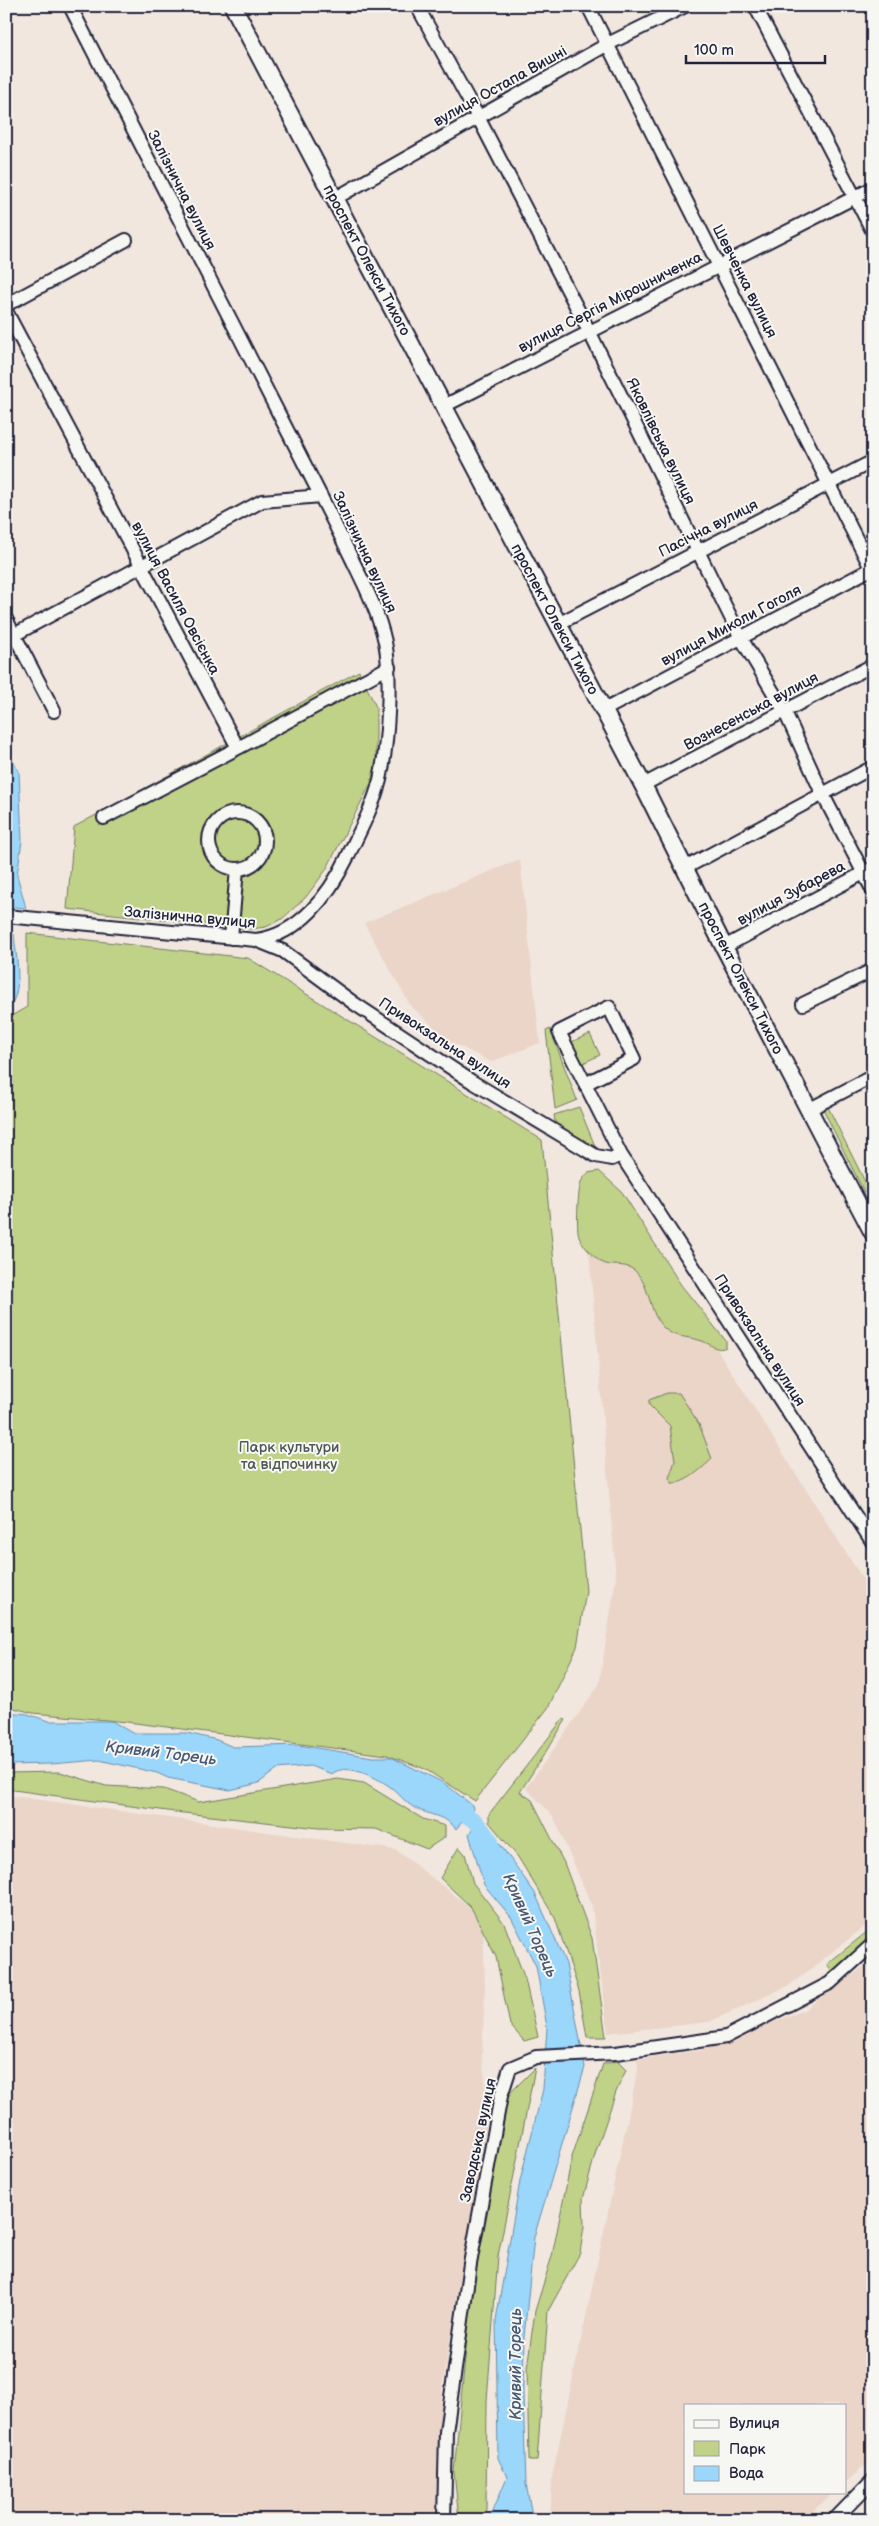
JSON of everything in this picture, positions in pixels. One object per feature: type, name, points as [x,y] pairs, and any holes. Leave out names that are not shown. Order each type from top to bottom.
[{"type":"main road","name":"проспект Олекси Тихого","points":[[233,6],[604,710],[724,947],[873,1233]]},
{"type":"street","name":"Залізнична вулиця","points":[[6,916],[256,940],[283,932],[307,915],[330,888],[343,867],[362,828],[380,779],[385,742],[389,667],[383,636],[374,606],[321,496],[70,6]]},
{"type":"street","name":"Яковлівська вулиця","points":[[417,6],[478,117],[589,332],[741,638],[785,712],[822,793],[868,871],[873,891]]},
{"type":"street","name":"Шевченка вулиця","points":[[588,6],[872,570]]},
{"type":"street","name":"вулиця Остапа Вишні","points":[[334,199],[608,44],[685,6]]},
{"type":"street","points":[[755,6],[873,232]]},
{"type":"street","name":"вулиця Сергія Мірошниченка","points":[[444,406],[719,264],[873,188]]},
{"type":"street","points":[[6,305],[126,240]]},
{"type":"street","name":"вулиця Василя Овсієнка","points":[[6,311],[238,748]]},
{"type":"street","name":"Пасічна вулиця","points":[[558,624],[873,461]]},
{"type":"street","points":[[14,635],[262,501],[321,496]]},
{"type":"street","name":"вулиця Миколи Гоголя","points":[[604,710],[872,570]]},
{"type":"street","points":[[6,619],[54,710]]},
{"type":"street","name":"Вознесенська вулиця","points":[[643,785],[873,665]]},
{"type":"street","points":[[104,818],[389,667]]},
{"type":"street","points":[[685,868],[873,767]]},
{"type":"street","points":[[239,813],[256,820],[262,828],[265,846],[255,863],[237,869],[220,864],[210,849],[209,840],[215,824],[230,814],[239,813]]},
{"type":"street","points":[[231,938],[237,869]]},
{"type":"street","name":"вулиця Зубарева","points":[[724,947],[868,871]]},
{"type":"street","name":"Привокзальна вулиця","points":[[256,940],[283,952],[355,1004],[471,1081],[596,1156],[612,1159],[622,1155]]},
{"type":"street","points":[[803,1004],[873,970]]},
{"type":"street","name":"Привокзальна вулиця","points":[[585,1084],[634,1059],[609,1007],[559,1032],[585,1084],[622,1155],[873,1543]]},
{"type":"street","points":[[810,1109],[873,1076]]},
{"type":"street","name":"Заводська вулиця","points":[[444,2520],[446,2432],[470,2264],[501,2096],[510,2068],[536,2057],[616,2053],[726,2036],[830,1983],[873,1944]]},
{"type":"street","points":[[834,2520],[873,2480]]},
{"type":"shaded area","points":[[520,859],[540,1043],[491,1062],[449,1041],[410,1005],[364,923]]},
{"type":"shaded area","points":[[612,1184],[873,1595],[873,1920],[790,1985],[709,2022],[608,2033],[592,1906],[553,1816],[526,1788],[599,1685],[616,1578],[584,1191]]},
{"type":"shaded area","points":[[6,1795],[396,1850],[483,1917],[485,1989],[482,2058],[489,2109],[442,2388],[436,2520],[6,2520]]},
{"type":"shaded area","points":[[873,1960],[873,2459],[846,2482],[846,2404],[684,2404],[684,2494],[832,2494],[803,2520],[550,2520],[552,2477],[638,2069],[637,2059],[703,2050],[804,2010]]},
{"type":"green space","points":[[359,671],[376,707],[376,761],[371,783],[326,870],[306,897],[282,919],[266,927],[251,929],[67,909],[74,827]]},
{"type":"green space","name":"Парк культури та відпочинку","points":[[27,933],[248,958],[542,1140],[586,1591],[577,1647],[548,1708],[475,1801],[425,1769],[387,1755],[127,1722],[33,1713],[6,1706],[6,1019],[27,1007]]},
{"type":"green space","points":[[550,1029],[577,1100],[555,1109],[546,1031]]},
{"type":"green space","points":[[590,1034],[600,1055],[581,1064],[571,1042]]},
{"type":"green space","points":[[827,1105],[873,1198],[873,1210],[825,1113],[824,1108]]},
{"type":"green space","points":[[579,1107],[597,1151],[556,1128],[554,1115]]},
{"type":"green space","points":[[599,1171],[622,1192],[681,1285],[726,1341],[726,1347],[720,1349],[702,1341],[669,1332],[657,1319],[644,1285],[634,1270],[626,1266],[605,1264],[585,1247],[578,1232],[580,1186],[588,1173]]},
{"type":"green space","points":[[667,1393],[679,1393],[699,1424],[712,1459],[694,1475],[677,1483],[672,1483],[669,1478],[675,1461],[670,1426],[649,1405],[649,1400]]},
{"type":"green space","points":[[563,1719],[566,1720],[520,1792],[532,1800],[564,1863],[592,1938],[606,2037],[587,2037],[579,1991],[555,1918],[518,1857],[489,1822],[489,1814]]},
{"type":"green space","points":[[60,1772],[106,1786],[164,1789],[199,1802],[338,1779],[364,1783],[423,1819],[445,1826],[445,1837],[427,1849],[376,1829],[319,1828],[175,1812],[6,1789],[6,1773]]},
{"type":"green space","points":[[459,1847],[465,1854],[473,1883],[504,1923],[525,1979],[538,2037],[524,2041],[510,2025],[496,1957],[471,1907],[440,1878]]},
{"type":"green space","points":[[873,1927],[873,1937],[833,1972],[827,1964]]},
{"type":"green space","points":[[617,2061],[626,2070],[616,2092],[596,2151],[583,2199],[584,2226],[580,2253],[548,2311],[537,2461],[529,2461],[527,2368],[535,2311],[552,2256],[572,2157],[603,2064]]},
{"type":"green space","points":[[535,2068],[498,2256],[487,2400],[486,2511],[480,2520],[459,2520],[454,2472],[471,2297],[508,2095]]},
{"type":"water","points":[[6,748],[19,772],[22,841],[17,875],[26,908],[6,906]]},
{"type":"water","points":[[6,934],[14,934],[18,975],[16,995],[6,1011],[8,998],[6,996]]},
{"type":"water","points":[[6,1712],[27,1714],[49,1721],[112,1721],[132,1733],[187,1733],[217,1740],[233,1747],[298,1745],[373,1757],[391,1757],[444,1783],[472,1805],[473,1809],[456,1829],[448,1821],[411,1806],[389,1786],[369,1775],[352,1770],[338,1771],[332,1774],[310,1766],[277,1769],[259,1783],[230,1790],[168,1778],[157,1773],[99,1760],[6,1765]]},
{"type":"water","points":[[481,1818],[535,1893],[566,1964],[585,2067],[534,2237],[524,2337],[523,2393],[526,2484],[533,2520],[489,2520],[507,2477],[498,2458],[496,2320],[520,2181],[543,2089],[547,2027],[536,1966],[511,1917],[484,1885],[469,1834]]},
{"type":"waterway","name":"Кривий Торець","points":[[6,871],[6,919]]},
{"type":"waterway","name":"Кривий Торець","points":[[450,1805],[475,1821],[491,1841]]}]
